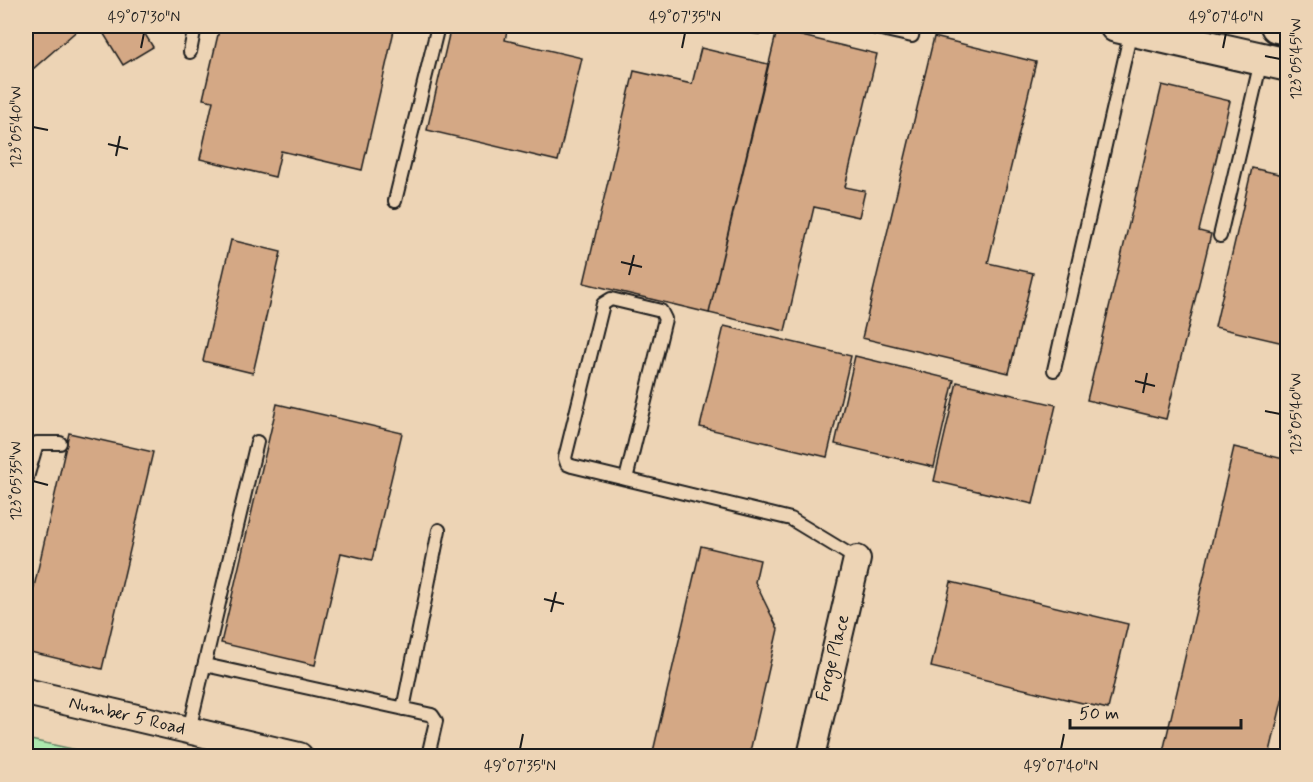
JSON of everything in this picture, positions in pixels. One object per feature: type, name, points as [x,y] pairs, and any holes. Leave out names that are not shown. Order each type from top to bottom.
[{"type":"street","points":[[1277,26],[1287,28]]},
{"type":"street","points":[[1124,27],[1274,62]]},
{"type":"street","name":"Forge Place","points":[[811,756],[857,559]]},
{"type":"street","name":"Number 5 Road","points":[[26,692],[299,756]]},
{"type":"lane","points":[[190,52],[195,26]]},
{"type":"lane","points":[[395,201],[438,26]]},
{"type":"lane","points":[[868,26],[912,36],[914,26]]},
{"type":"lane","points":[[1054,370],[1124,27]]},
{"type":"lane","points":[[1220,236],[1274,62]]},
{"type":"lane","points":[[627,479],[665,319],[661,310],[610,299],[603,304],[565,458],[567,464],[572,466],[791,519],[857,559]]},
{"type":"lane","points":[[189,730],[257,442]]},
{"type":"lane","points":[[26,481],[37,443],[60,443]]},
{"type":"lane","points":[[403,709],[439,530]]},
{"type":"lane","points":[[205,665],[435,717],[428,756]]},
{"type":"green space","points":[[26,739],[105,756],[26,756]]},
{"type":"building","points":[[26,26],[80,26],[81,27],[26,75]]},
{"type":"building","points":[[99,26],[152,26],[143,31],[153,47],[123,65]]},
{"type":"building","points":[[220,26],[395,26],[362,170],[281,151],[275,177],[200,159],[213,101],[203,99]]},
{"type":"building","points":[[451,26],[508,26],[505,40],[582,58],[558,161],[427,130]]},
{"type":"building","points":[[777,30],[877,54],[845,187],[865,191],[859,217],[814,207],[785,331],[709,313]]},
{"type":"building","points":[[934,37],[1036,62],[988,263],[1033,273],[1009,373],[862,338]]},
{"type":"building","points":[[701,48],[768,64],[709,313],[584,283],[634,71],[692,84]]},
{"type":"building","points":[[1162,85],[1230,101],[1199,231],[1211,234],[1166,419],[1087,400]]},
{"type":"building","points":[[1252,168],[1288,176],[1288,344],[1215,327]]},
{"type":"building","points":[[231,240],[281,252],[253,373],[203,361]]},
{"type":"building","points":[[724,326],[851,356],[827,457],[700,427]]},
{"type":"building","points":[[855,356],[954,380],[934,467],[835,444]]},
{"type":"building","points":[[957,382],[1056,405],[1033,504],[934,481]]},
{"type":"building","points":[[277,404],[402,433],[372,560],[341,553],[315,665],[221,643]]},
{"type":"building","points":[[69,433],[153,452],[102,669],[26,651],[26,622]]},
{"type":"building","points":[[1234,447],[1288,460],[1288,676],[1269,756],[1162,756]]},
{"type":"building","points":[[701,546],[760,560],[755,582],[778,629],[749,756],[652,756]]},
{"type":"building","points":[[951,582],[1128,624],[1108,709],[931,667]]}]
